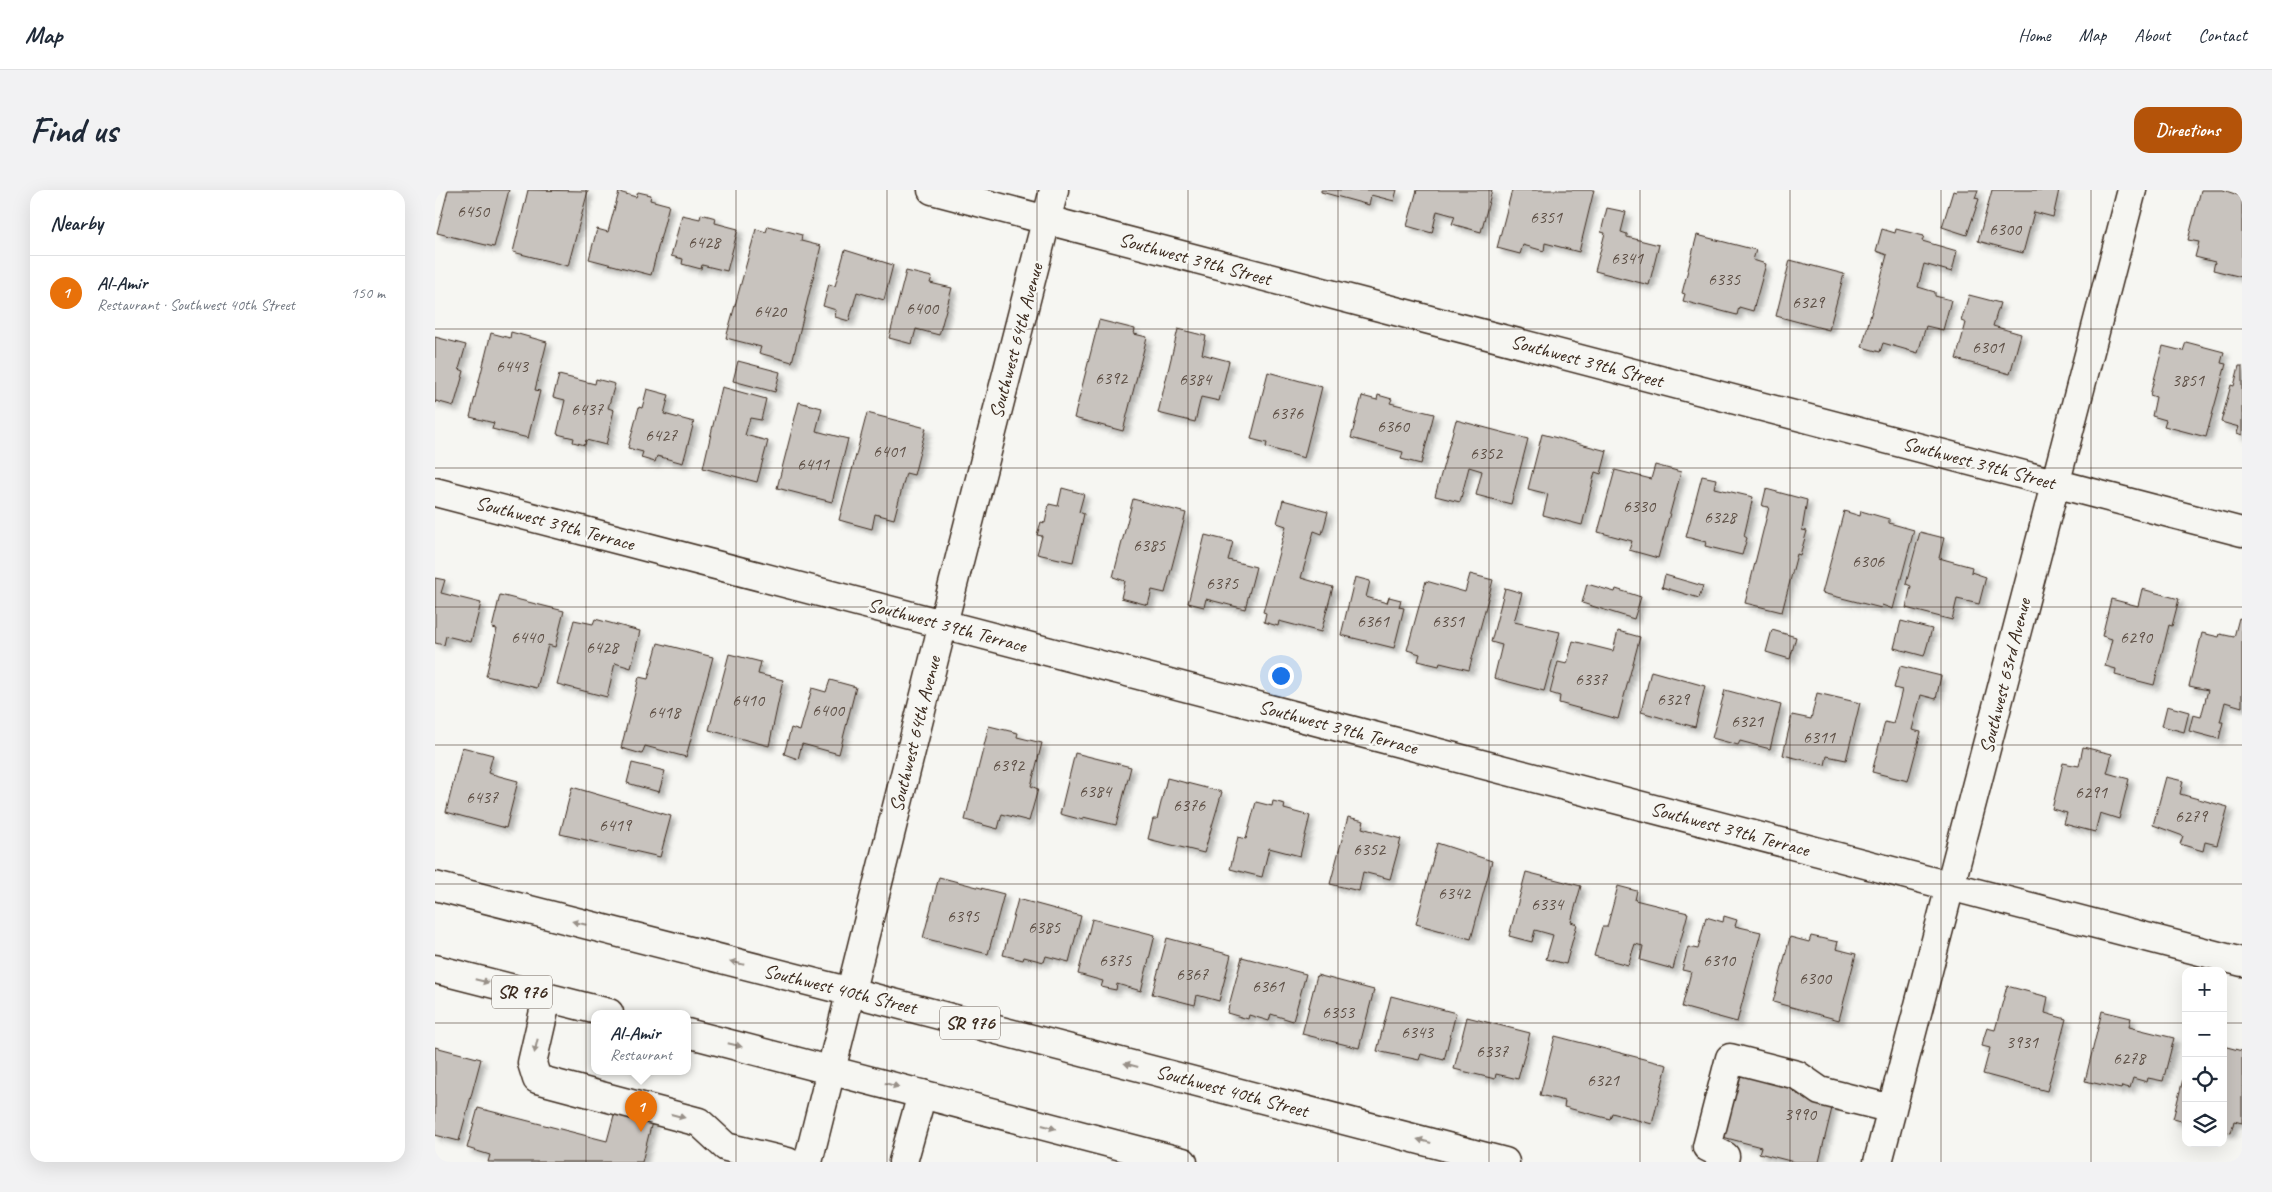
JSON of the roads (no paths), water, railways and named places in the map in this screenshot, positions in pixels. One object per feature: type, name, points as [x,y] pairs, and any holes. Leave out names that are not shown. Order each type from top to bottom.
[{"type":"street","name":"Southwest 39th Street","points":[[932,190],[2242,532]]},
{"type":"street","name":"Southwest 64th Avenue","points":[[808,1162],[1054,190]]},
{"type":"street","name":"Southwest 63rd Avenue","points":[[1878,1162],[2132,190]]},
{"type":"street","name":"Southwest 39th Terrace","points":[[435,492],[2242,962]]},
{"type":"street","name":"Southwest 40th Street","points":[[435,886],[1505,1162]]},
{"type":"street","name":"SR 976","points":[[435,970],[597,1010]]},
{"type":"street","points":[[547,998],[532,1063],[537,1079],[699,1122],[726,1147],[788,1162]]},
{"type":"street","points":[[691,1034],[833,1069],[1183,1162]]},
{"type":"street","points":[[1723,1162],[1725,1156],[1707,1146],[1730,1058],[1797,1075],[1820,1091],[1892,1109]]},
{"type":"street","points":[[903,1162],[922,1094]]},
{"type":"place","name":"Al-Amir","points":[[641,1132]]}]
